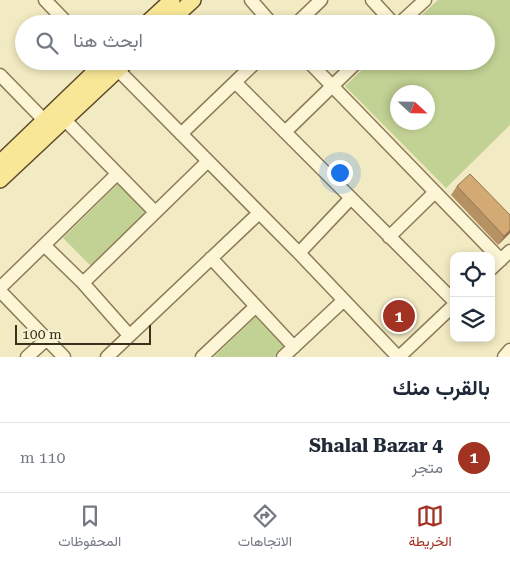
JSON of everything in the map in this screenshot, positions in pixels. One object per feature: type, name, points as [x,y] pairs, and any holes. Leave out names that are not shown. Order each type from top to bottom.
[{"type":"main road","points":[[177,15],[193,0]]},
{"type":"main road","points":[[154,15],[166,2]]},
{"type":"main road","points":[[0,180],[5,164],[44,120],[104,70]]},
{"type":"main road","points":[[5,164],[64,119],[106,70]]},
{"type":"street","points":[[45,0],[59,15]]},
{"type":"street","points":[[251,0],[264,15]]},
{"type":"street","points":[[305,15],[321,0]]},
{"type":"street","points":[[372,0],[386,15]]},
{"type":"street","points":[[409,15],[425,0]]},
{"type":"street","points":[[119,70],[299,253],[398,357],[450,307]]},
{"type":"street","points":[[180,134],[248,70]]},
{"type":"street","points":[[316,70],[434,192],[506,255],[495,265]]},
{"type":"street","points":[[285,132],[348,70]]},
{"type":"street","points":[[0,75],[44,120]]},
{"type":"street","points":[[235,82],[450,299]]},
{"type":"street","points":[[64,119],[155,212]]},
{"type":"street","points":[[83,283],[208,161]]},
{"type":"street","points":[[64,357],[0,290],[117,174]]},
{"type":"street","points":[[389,236],[434,192]]},
{"type":"street","points":[[299,253],[351,198]]},
{"type":"street","points":[[106,357],[259,213]]},
{"type":"street","points":[[44,245],[83,283],[129,335]]},
{"type":"street","points":[[211,258],[294,347]]},
{"type":"street","points":[[283,357],[344,300]]},
{"type":"street","points":[[202,357],[256,306]]},
{"type":"street","points":[[27,357],[47,339]]},
{"type":"street","points":[[504,357],[510,350]]},
{"type":"green space","points":[[438,0],[510,0],[510,125],[446,188],[345,86],[362,70],[495,70],[495,15],[422,15]]},
{"type":"green space","points":[[126,176],[154,205],[92,267],[63,238]]},
{"type":"green space","points":[[257,315],[286,346],[274,357],[214,357]]},
{"type":"building","points":[[470,174],[510,215],[510,230],[504,236],[457,186]]},
{"type":"place","name":"Shalal Bazar 4","points":[[399,316]]}]
